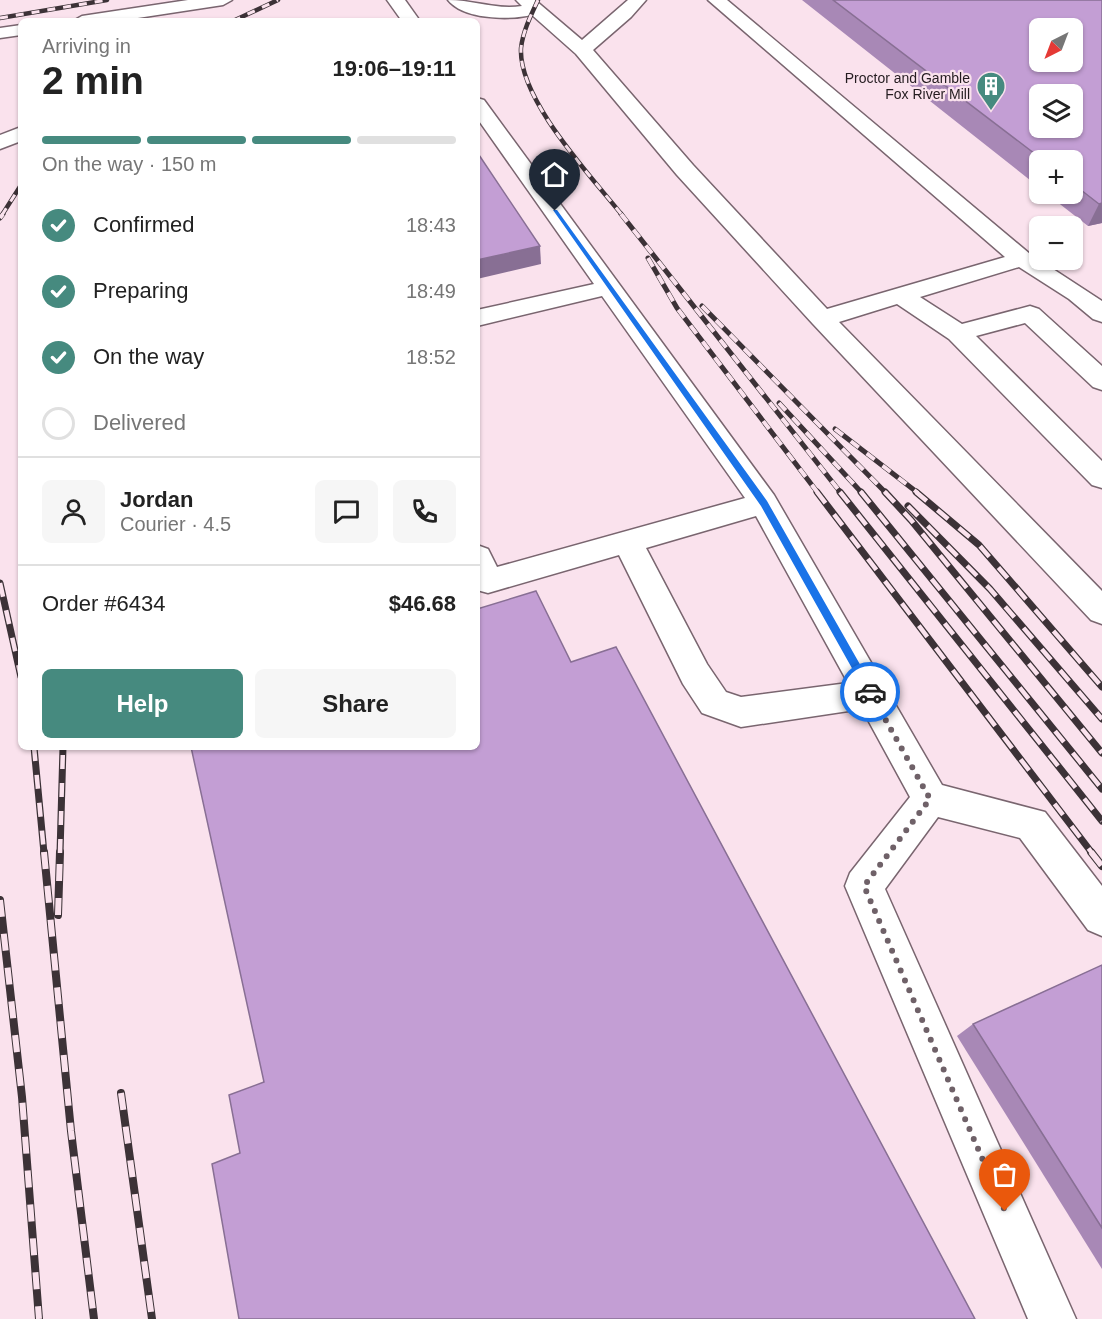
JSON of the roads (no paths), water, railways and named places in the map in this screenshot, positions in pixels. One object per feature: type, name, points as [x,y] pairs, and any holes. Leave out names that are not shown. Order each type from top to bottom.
[{"type":"street","points":[[102,18],[224,0]]},
{"type":"street","points":[[396,0],[409,18]]},
{"type":"street","points":[[457,0],[473,8],[497,14],[516,14],[529,4],[583,50],[685,170],[822,319],[1102,611]]},
{"type":"street","points":[[583,50],[592,38],[630,10],[637,0]]},
{"type":"street","points":[[717,0],[1022,259],[1078,294],[1102,314]]},
{"type":"street","points":[[0,33],[18,30]]},
{"type":"street","points":[[480,108],[764,504],[930,799],[1032,824],[1102,917]]},
{"type":"street","points":[[0,143],[18,134]]},
{"type":"street","points":[[822,319],[1022,259]]},
{"type":"street","points":[[480,317],[610,287]]},
{"type":"street","points":[[899,295],[958,333],[1102,478]]},
{"type":"street","points":[[958,333],[1030,314],[1102,381]]},
{"type":"street","points":[[480,564],[488,581],[764,504]]},
{"type":"street","points":[[628,542],[695,674],[714,703],[741,712],[872,694]]},
{"type":"street","points":[[930,799],[864,886],[1052,1319]]},
{"type":"railway","points":[[0,18],[107,0]]},
{"type":"railway","points":[[239,18],[278,0]]},
{"type":"railway","points":[[538,0],[525,29],[521,48],[523,68],[531,90],[559,136],[622,215]]},
{"type":"railway","points":[[2,215],[18,190]]},
{"type":"railway","points":[[0,218],[3,214]]},
{"type":"railway","points":[[621,214],[841,493]]},
{"type":"railway","points":[[648,258],[677,308],[818,493]]},
{"type":"railway","points":[[702,306],[886,493]]},
{"type":"railway","points":[[779,403],[862,493]]},
{"type":"railway","points":[[835,429],[918,493]]},
{"type":"railway","points":[[817,492],[1092,853]]},
{"type":"railway","points":[[840,492],[1102,821]]},
{"type":"railway","points":[[861,492],[1102,789]]},
{"type":"railway","points":[[885,492],[911,520],[1102,753]]},
{"type":"railway","points":[[916,492],[979,545],[1102,687]]},
{"type":"railway","points":[[908,506],[990,589],[1102,719]]},
{"type":"railway","points":[[0,583],[18,664]]},
{"type":"railway","points":[[34,750],[44,853]]},
{"type":"railway","points":[[60,853],[63,750]]},
{"type":"railway","points":[[44,852],[71,1131],[94,1319]]},
{"type":"railway","points":[[58,915],[60,852]]},
{"type":"railway","points":[[1091,852],[1102,866]]},
{"type":"railway","points":[[0,900],[22,1097],[39,1319]]},
{"type":"railway","points":[[121,1093],[152,1319]]},
{"type":"place","name":"Proctor and Gamble Fox River Mill","points":[[991,112]]}]
